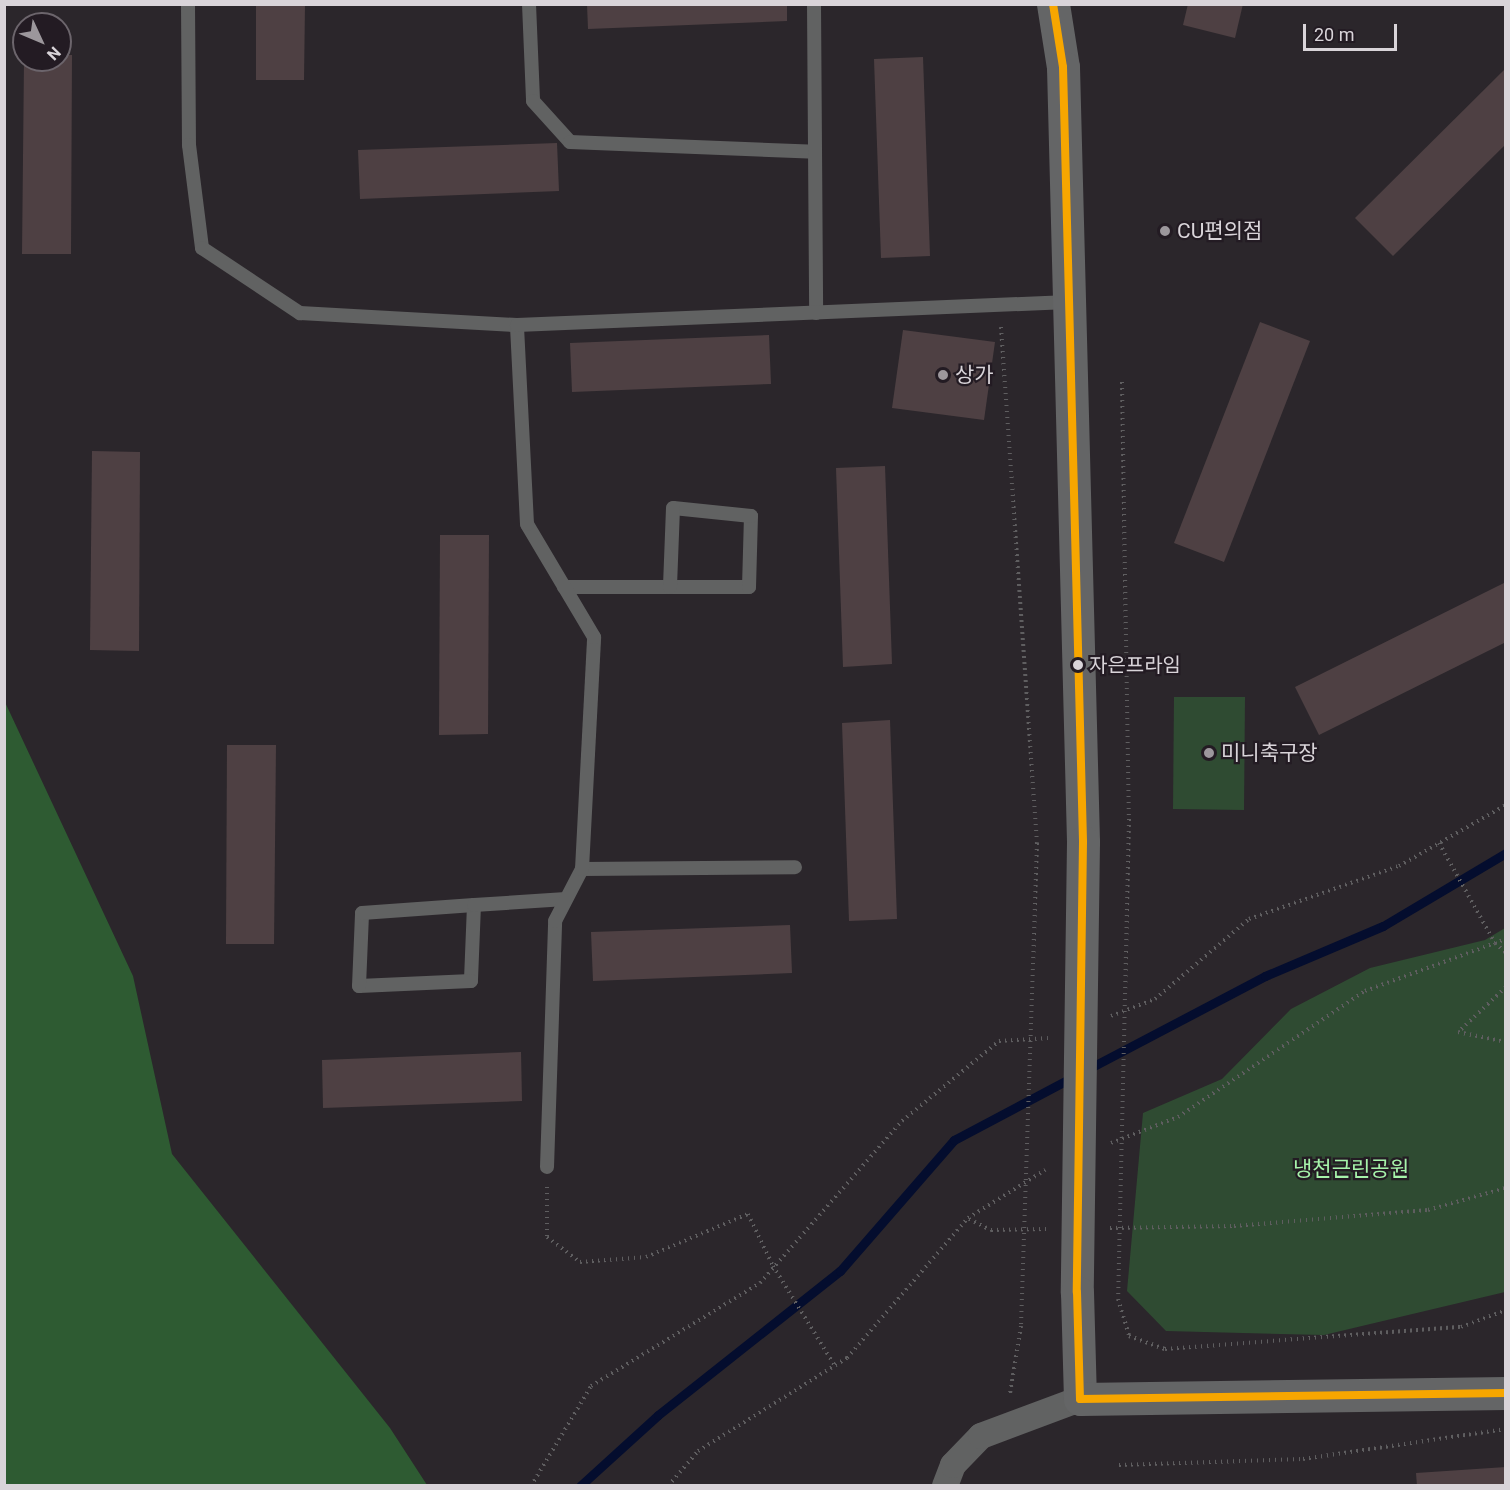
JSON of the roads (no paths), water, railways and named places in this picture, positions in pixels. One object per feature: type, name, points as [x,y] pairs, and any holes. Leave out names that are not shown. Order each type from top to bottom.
[{"type":"main road","points":[[1053,4],[1063,67],[1083,842],[1077,1292],[1080,1399],[1506,1393]]},
{"type":"street","points":[[945,1485],[953,1465],[981,1436],[1080,1399]]},
{"type":"lane","points":[[188,4],[189,145],[202,248],[300,313],[517,325],[1069,302]]},
{"type":"lane","points":[[529,4],[532,101],[570,142],[815,152]]},
{"type":"lane","points":[[814,4],[816,313]]},
{"type":"lane","points":[[517,325],[527,524],[594,637],[582,869],[555,921],[547,1167]]},
{"type":"lane","points":[[564,587],[670,587],[749,587],[751,516],[674,508],[670,587]]},
{"type":"lane","points":[[582,869],[795,867]]},
{"type":"lane","points":[[474,905],[471,981],[359,986],[362,913],[474,905],[566,899]]},
{"type":"waterway","points":[[1088,1069],[1265,976],[1383,926],[1506,853]]},
{"type":"waterway","points":[[580,1486],[658,1415],[840,1271],[954,1140],[1073,1077]]},
{"type":"place","name":"CU편의점","points":[[1165,231]]},
{"type":"place","name":"상가","points":[[943,375]]},
{"type":"place","name":"자은프라임","points":[[1078,665]]},
{"type":"place","name":"미니축구장","points":[[1209,753]]},
{"type":"park label","name":"냉천근린공원","points":[[1351,1169]]}]
